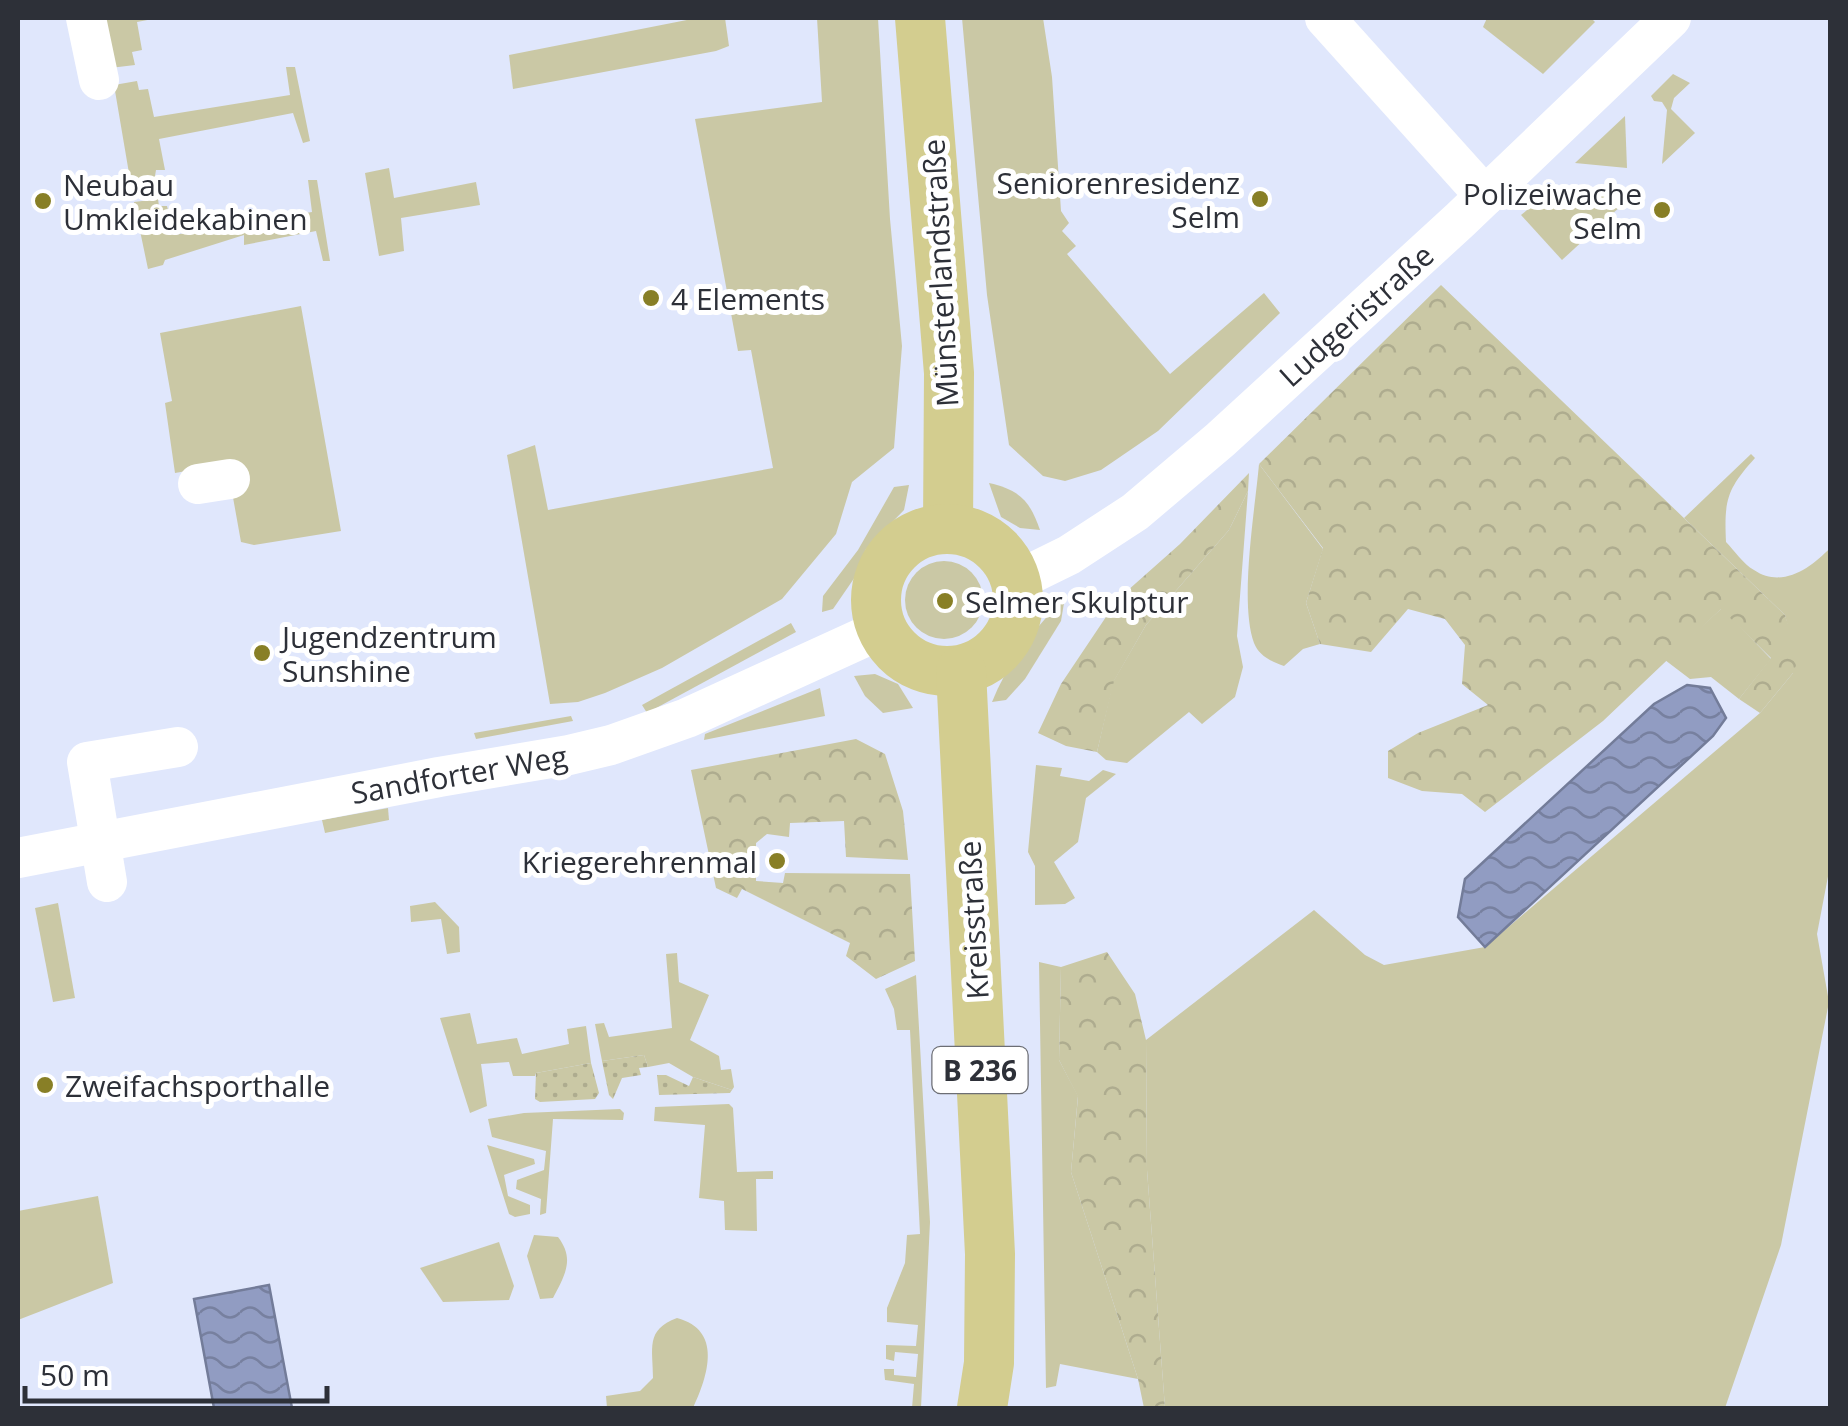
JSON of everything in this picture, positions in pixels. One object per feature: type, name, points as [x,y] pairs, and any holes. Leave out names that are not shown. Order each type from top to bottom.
[{"type":"main road","name":"Münsterlandstraße","points":[[920,18],[949,373],[948,529]]},
{"type":"main road","points":[[948,529],[970,533],[990,544],[1006,560],[1016,581],[1019,604],[1014,627],[1002,647],[983,662],[960,671],[937,671],[914,664],[895,649],[876,610],[876,590],[894,552],[928,532],[948,529]]},
{"type":"main road","name":"Kreisstraße","points":[[960,671],[990,1254],[989,1362],[982,1408]]},
{"type":"street","points":[[86,18],[98,80]]},
{"type":"street","points":[[1324,18],[1485,196]]},
{"type":"street","name":"Ludgeristraße","points":[[1016,581],[1069,556],[1136,512],[1485,196],[1672,18]]},
{"type":"street","name":"Sandforter Weg","points":[[18,858],[439,776],[569,756],[688,718],[882,629]]},
{"type":"street","points":[[107,882],[87,762],[178,747]]},
{"type":"green space","points":[[102,18],[158,18],[137,22],[142,50],[132,52],[135,65],[110,68]]},
{"type":"green space","points":[[697,18],[725,18],[729,46],[513,89],[509,55]]},
{"type":"green space","points":[[817,18],[878,18],[902,346],[894,448],[852,482],[836,534],[782,599],[662,668],[578,702],[550,704],[507,455],[535,445],[548,510],[773,468],[751,350],[738,351],[695,119],[822,102]]},
{"type":"green space","points":[[962,18],[1043,18],[1052,77],[1061,211],[1069,223],[1062,231],[1076,246],[1067,254],[1170,374],[1264,293],[1280,313],[1158,431],[1101,470],[1065,481],[1043,476],[1009,445],[987,295]]},
{"type":"green space","points":[[1487,18],[1591,18],[1595,22],[1543,74],[1483,27]]},
{"type":"green space","points":[[286,67],[295,67],[310,141],[303,143],[293,113],[159,139],[165,170],[156,170],[154,182],[131,185],[114,85],[137,81],[139,90],[148,89],[154,117],[290,95]]},
{"type":"green space","points":[[1673,74],[1690,83],[1674,98],[1671,109],[1695,133],[1662,164],[1667,110],[1651,96]]},
{"type":"green space","points":[[1625,116],[1627,168],[1575,163]]},
{"type":"green space","points":[[389,168],[394,198],[476,182],[480,205],[401,218],[404,251],[379,256],[365,173]]},
{"type":"green space","points":[[308,180],[317,180],[330,261],[323,261],[316,231],[244,245],[244,235],[148,269],[134,202],[158,199],[159,206],[167,206],[174,235],[312,212]]},
{"type":"green space","points":[[1553,189],[1606,190],[1622,205],[1562,260],[1521,215]]},
{"type":"green space","points":[[1441,285],[1785,615],[1799,658],[1793,673],[1760,713],[1739,699],[1771,658],[1721,609],[1603,721],[1485,812],[1462,794],[1422,791],[1388,778],[1388,751],[1418,733],[1488,705],[1462,684],[1465,645],[1445,619],[1408,609],[1371,652],[1320,644],[1306,603],[1323,548],[1259,464]]},
{"type":"green space","points":[[301,306],[341,531],[254,545],[241,542],[227,464],[175,473],[165,403],[172,401],[160,333]]},
{"type":"green space","points":[[1751,454],[1755,458],[1729,496],[1726,542],[1750,567],[1775,577],[1805,569],[1830,548],[1830,866],[1817,934],[1829,1002],[1781,1245],[1725,1408],[1165,1408],[1147,1170],[1146,1040],[1314,910],[1365,955],[1384,965],[1485,947],[1760,713],[1793,673],[1792,643],[1785,615],[1684,518]]},
{"type":"green space","points":[[1259,464],[1323,549],[1306,603],[1320,644],[1303,649],[1284,666],[1259,652],[1250,625],[1248,580]]},
{"type":"green space","points":[[1249,473],[1248,491],[1229,530],[1146,625],[1114,681],[1097,752],[1066,746],[1038,733],[1061,684],[1118,599],[1180,544]]},
{"type":"green space","points":[[989,483],[1022,498],[1040,530],[1020,528],[1001,517]]},
{"type":"green space","points":[[909,485],[904,510],[866,549],[855,577],[833,609],[822,612],[823,596],[858,550],[894,487]]},
{"type":"green space","points":[[1248,491],[1237,636],[1243,667],[1235,697],[1202,724],[1189,712],[1127,763],[1106,760],[1097,752],[1113,682],[1146,625],[1229,530]]},
{"type":"green space","points":[[936,561],[952,561],[977,578],[983,600],[977,622],[966,633],[952,639],[936,639],[911,622],[905,608],[905,592],[922,567]]},
{"type":"green space","points":[[1065,597],[1061,621],[1025,679],[1006,700],[992,702],[1023,646]]},
{"type":"green space","points":[[1722,608],[1771,659],[1739,699],[1711,677],[1690,679],[1665,660]]},
{"type":"green space","points":[[791,623],[796,632],[647,713],[642,705]]},
{"type":"green space","points":[[875,674],[898,684],[913,708],[883,713],[865,696],[854,676]]},
{"type":"green space","points":[[820,688],[825,716],[704,740],[705,734]]},
{"type":"green space","points":[[571,716],[573,721],[476,739],[474,733]]},
{"type":"green space","points":[[856,739],[885,754],[903,811],[908,860],[846,857],[844,821],[790,823],[789,837],[767,834],[756,843],[756,881],[783,883],[785,873],[910,874],[915,961],[876,979],[846,956],[850,943],[742,889],[737,898],[716,888],[691,770]]},
{"type":"green space","points":[[1036,765],[1062,768],[1060,776],[1089,781],[1103,770],[1116,774],[1086,798],[1078,842],[1054,862],[1075,898],[1065,904],[1035,905],[1035,866],[1028,852]]},
{"type":"green space","points":[[388,808],[389,820],[325,833],[322,820]]},
{"type":"green space","points":[[435,902],[459,927],[460,952],[447,954],[441,919],[411,922],[410,906]]},
{"type":"green space","points":[[58,903],[75,998],[53,1002],[35,908]]},
{"type":"green space","points":[[1107,952],[1135,994],[1146,1040],[1147,1170],[1165,1408],[1144,1408],[1071,1172],[1078,1097],[1059,1060],[1061,967]]},
{"type":"green space","points":[[677,953],[679,982],[709,995],[690,1040],[719,1056],[721,1070],[731,1069],[732,1090],[693,1077],[669,1063],[648,1067],[644,1055],[602,1061],[595,1024],[604,1023],[609,1037],[672,1028],[666,954]]},
{"type":"green space","points":[[1039,962],[1061,967],[1059,1060],[1078,1096],[1071,1172],[1138,1379],[1060,1364],[1056,1386],[1046,1388]]},
{"type":"green space","points":[[916,975],[930,1222],[921,1408],[912,1408],[914,1384],[885,1380],[884,1369],[894,1369],[894,1375],[916,1377],[918,1354],[895,1352],[894,1361],[886,1359],[886,1345],[916,1346],[918,1325],[887,1322],[887,1308],[905,1263],[907,1235],[920,1234],[910,1030],[897,1030],[894,1009],[885,989]]},
{"type":"green space","points":[[470,1013],[477,1044],[517,1038],[522,1054],[569,1044],[567,1029],[586,1026],[591,1063],[535,1076],[513,1076],[509,1062],[481,1064],[487,1106],[470,1113],[440,1018]]},
{"type":"green space","points":[[644,1055],[648,1067],[639,1068],[641,1075],[622,1078],[613,1099],[602,1061]]},
{"type":"green space","points":[[591,1063],[599,1093],[595,1099],[535,1099],[536,1073]]},
{"type":"green space","points":[[657,1075],[689,1086],[693,1077],[732,1090],[659,1095]]},
{"type":"green space","points":[[729,1104],[733,1108],[737,1172],[773,1171],[773,1179],[756,1179],[757,1231],[725,1230],[724,1201],[699,1198],[705,1125],[654,1121],[655,1107]]},
{"type":"green space","points":[[620,1109],[623,1120],[553,1119],[546,1213],[540,1215],[541,1199],[516,1189],[517,1180],[544,1170],[546,1151],[492,1137],[488,1119],[524,1113]]},
{"type":"green space","points":[[487,1145],[534,1159],[535,1164],[504,1175],[508,1196],[530,1205],[530,1214],[509,1214]]},
{"type":"green space","points":[[98,1196],[113,1283],[18,1320],[18,1211]]},
{"type":"green space","points":[[534,1235],[558,1237],[566,1253],[564,1274],[553,1298],[540,1299],[527,1256]]},
{"type":"green space","points":[[499,1242],[514,1286],[509,1300],[443,1302],[420,1268]]},
{"type":"green space","points":[[677,1318],[692,1324],[706,1343],[707,1369],[693,1408],[607,1408],[606,1396],[640,1391],[653,1378],[655,1334]]},
{"type":"water","points":[[1687,685],[1710,688],[1726,718],[1713,736],[1485,947],[1458,917],[1465,879],[1654,704]]},
{"type":"water","points":[[269,1285],[292,1408],[214,1408],[194,1299]]},
{"type":"place","name":"Seniorenresidenz Selm","points":[[1260,199]]},
{"type":"place","name":"Neubau Umkleidekabinen","points":[[43,201]]},
{"type":"place","name":"Polizeiwache Selm","points":[[1662,210]]},
{"type":"place","name":"4 Elements","points":[[651,298]]},
{"type":"place","name":"Selmer Skulptur","points":[[945,601]]},
{"type":"place","name":"Jugendzentrum Sunshine","points":[[262,653]]},
{"type":"place","name":"Kriegerehrenmal","points":[[777,861]]},
{"type":"place","name":"Zweifachsporthalle","points":[[45,1085]]}]
